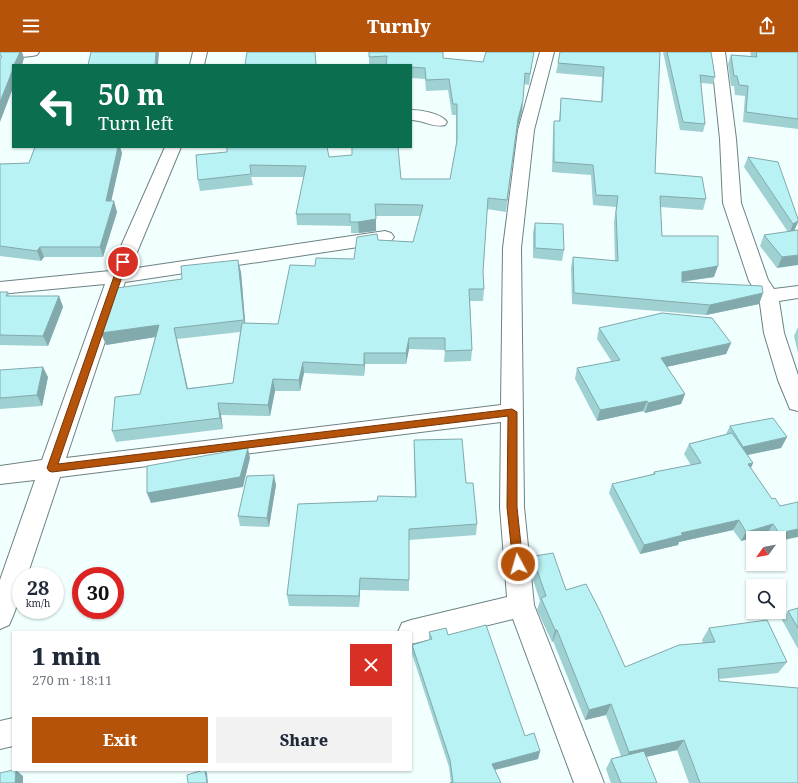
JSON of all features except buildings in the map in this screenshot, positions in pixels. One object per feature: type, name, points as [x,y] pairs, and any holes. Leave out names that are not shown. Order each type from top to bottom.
[{"type":"street","points":[[0,55],[32,52]]},
{"type":"street","points":[[197,64],[200,52]]},
{"type":"street","points":[[548,52],[526,130],[512,248],[512,507],[521,605],[589,783]]},
{"type":"street","points":[[718,52],[728,139],[732,203],[759,280],[769,296],[774,333],[798,403]]},
{"type":"street","points":[[412,115],[420,115],[439,122]]},
{"type":"street","points":[[0,617],[117,277],[173,148]]},
{"type":"street","points":[[0,288],[117,277],[385,237]]},
{"type":"street","points":[[769,296],[798,292]]},
{"type":"street","points":[[0,475],[512,412]]},
{"type":"street","points":[[412,632],[521,605]]},
{"type":"street","points":[[0,735],[12,732]]},
{"type":"route","points":[[123,262],[52,468],[512,412],[512,507],[518,564]]}]
